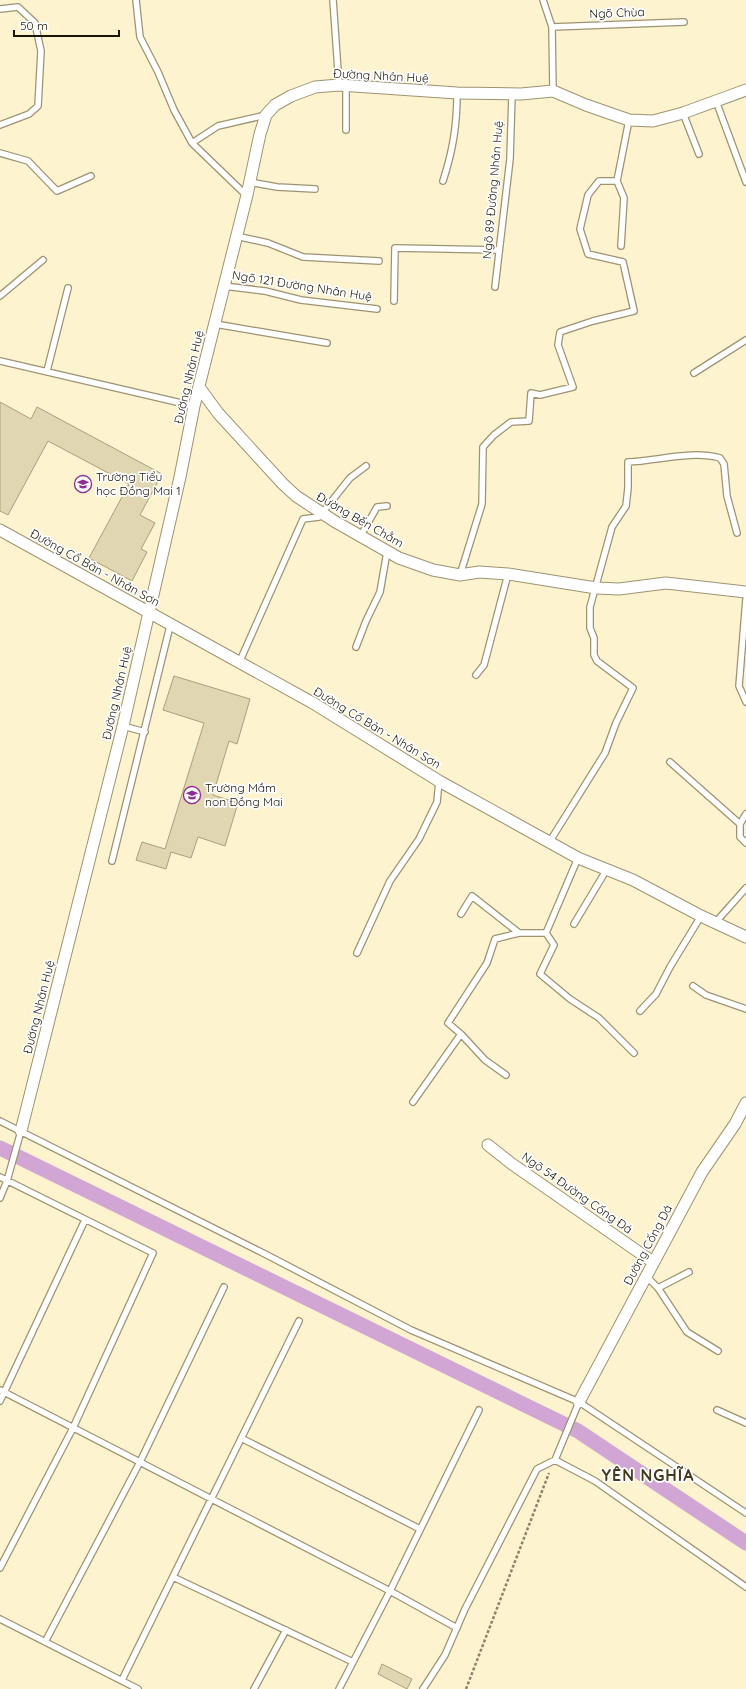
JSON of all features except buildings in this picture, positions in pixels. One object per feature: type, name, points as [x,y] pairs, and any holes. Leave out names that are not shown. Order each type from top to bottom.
[{"type":"street","name":"Đường Nhân Huệ","points":[[21,1131],[123,726],[180,477],[194,406],[247,195],[248,182],[266,115],[275,105],[291,96],[316,87],[343,85],[457,93],[512,94],[553,92],[629,120],[653,121],[683,113],[746,90]]},
{"type":"street","name":"Đường Bến Chằm","points":[[199,387],[218,413],[283,484],[296,496],[322,514],[387,552],[433,570],[460,575],[479,572],[508,574],[596,588],[619,589],[666,583],[746,592]]},
{"type":"street","name":"Đường Cổ Bản - Nhân Sơn","points":[[0,530],[149,612],[170,626],[313,703],[439,781],[550,841],[578,858],[634,880],[701,916],[746,937]]},
{"type":"street","name":"Đường Cống Đá","points":[[579,1402],[702,1172],[735,1124],[746,1103]]},
{"type":"street","name":"Ngõ 54 Đường Cống Đá","points":[[488,1145],[512,1164],[653,1262]]},
{"type":"lane","points":[[136,0],[140,37],[158,72],[174,110],[192,143],[247,195]]},
{"type":"lane","points":[[333,0],[343,85],[346,130]]},
{"type":"lane","points":[[543,0],[552,27],[553,92]]},
{"type":"lane","points":[[0,9],[18,7],[35,24],[41,51],[38,106],[29,114],[0,125]]},
{"type":"lane","name":"Ngõ Chùa","points":[[552,27],[684,22]]},
{"type":"lane","points":[[443,181],[457,123],[457,93]]},
{"type":"lane","name":"Ngõ 89 Đường Nhân Huệ","points":[[495,288],[510,159],[512,94]]},
{"type":"lane","points":[[716,101],[746,182]]},
{"type":"lane","points":[[683,113],[699,154]]},
{"type":"lane","points":[[192,143],[218,126],[266,115]]},
{"type":"lane","points":[[621,246],[624,198],[616,181],[629,120]]},
{"type":"lane","points":[[0,153],[28,161],[57,191],[91,176]]},
{"type":"lane","points":[[460,575],[482,504],[483,447],[494,435],[511,422],[528,421],[531,393],[540,395],[573,387],[558,345],[560,332],[593,321],[634,311],[623,262],[588,254],[580,229],[588,195],[599,181],[616,181]]},
{"type":"lane","points":[[248,182],[277,187],[316,189]]},
{"type":"lane","points":[[236,236],[268,243],[303,257],[379,261]]},
{"type":"lane","points":[[394,301],[396,248],[499,250]]},
{"type":"lane","points":[[0,296],[43,260]]},
{"type":"lane","name":"Ngõ 121 Đường Nhân Huệ","points":[[224,286],[265,291],[301,300],[377,309]]},
{"type":"lane","points":[[47,371],[68,288]]},
{"type":"lane","points":[[215,324],[327,343]]},
{"type":"lane","points":[[694,373],[746,340]]},
{"type":"lane","points":[[0,362],[47,371],[194,406]]},
{"type":"lane","points":[[550,841],[604,753],[616,723],[633,688],[616,674],[601,666],[595,658],[594,640],[590,628],[590,607],[612,527],[626,506],[628,462],[692,455],[720,458],[724,464],[727,496],[737,533]]},
{"type":"lane","points":[[239,664],[303,519],[319,517],[350,478],[366,466]]},
{"type":"lane","points":[[360,537],[377,507],[387,506]]},
{"type":"lane","points":[[356,647],[366,621],[380,592],[387,552]]},
{"type":"lane","points":[[476,675],[484,665],[508,574]]},
{"type":"lane","points":[[746,599],[739,686],[746,702]]},
{"type":"lane","points":[[112,861],[170,626]]},
{"type":"lane","points":[[123,726],[145,732]]},
{"type":"lane","points":[[670,762],[740,824]]},
{"type":"lane","points":[[357,952],[390,880],[419,839],[437,802],[439,781]]},
{"type":"lane","points":[[746,814],[740,824],[740,837],[746,843]]},
{"type":"lane","points":[[546,933],[578,858]]},
{"type":"lane","points":[[574,924],[607,869]]},
{"type":"lane","points":[[715,923],[746,888]]},
{"type":"lane","points":[[461,914],[472,896],[519,933]]},
{"type":"lane","points":[[640,1011],[656,994],[670,967],[701,916]]},
{"type":"lane","points":[[506,1075],[485,1060],[448,1022],[487,963],[495,938],[519,933],[546,933]]},
{"type":"lane","points":[[546,933],[554,945],[540,974],[570,999],[599,1018],[634,1053]]},
{"type":"lane","points":[[693,986],[706,995],[746,1009]]},
{"type":"lane","points":[[413,1102],[461,1034]]},
{"type":"lane","points":[[0,1121],[265,1254],[411,1330],[579,1402],[746,1513]]},
{"type":"lane","points":[[0,1198],[7,1181],[21,1131]]},
{"type":"lane","points":[[0,1177],[153,1253],[73,1428],[0,1568]]},
{"type":"lane","points":[[0,1401],[2,1391],[85,1220]]},
{"type":"lane","points":[[658,1288],[688,1272]]},
{"type":"lane","points":[[646,1276],[658,1288],[686,1332],[718,1351]]},
{"type":"lane","points":[[45,1642],[140,1462],[224,1287]]},
{"type":"lane","points":[[122,1680],[299,1321]]},
{"type":"lane","points":[[2,1391],[390,1591],[457,1628]]},
{"type":"lane","points":[[423,1689],[445,1655],[465,1609],[537,1469],[555,1460],[579,1402]]},
{"type":"lane","points":[[339,1689],[390,1591],[479,1410]]},
{"type":"lane","points":[[717,1410],[746,1423]]},
{"type":"lane","points":[[241,1438],[420,1529]]},
{"type":"lane","points":[[555,1460],[595,1482],[746,1587]]},
{"type":"lane","points":[[173,1577],[353,1662]]},
{"type":"lane","points":[[0,1619],[138,1689]]},
{"type":"lane","points":[[254,1689],[286,1630]]},
{"type":"path","points":[[466,1689],[555,1460]]},
{"type":"waterway","points":[[0,1148],[578,1431],[746,1543]]},
{"type":"place","name":"Trường Tiểu học Đồng Mai 1","points":[[83,484]]},
{"type":"place","name":"Trường Mầm non Đồng Mai","points":[[192,795]]},
{"type":"district","name":"YÊN NGHĨA","points":[[648,1475]]}]
